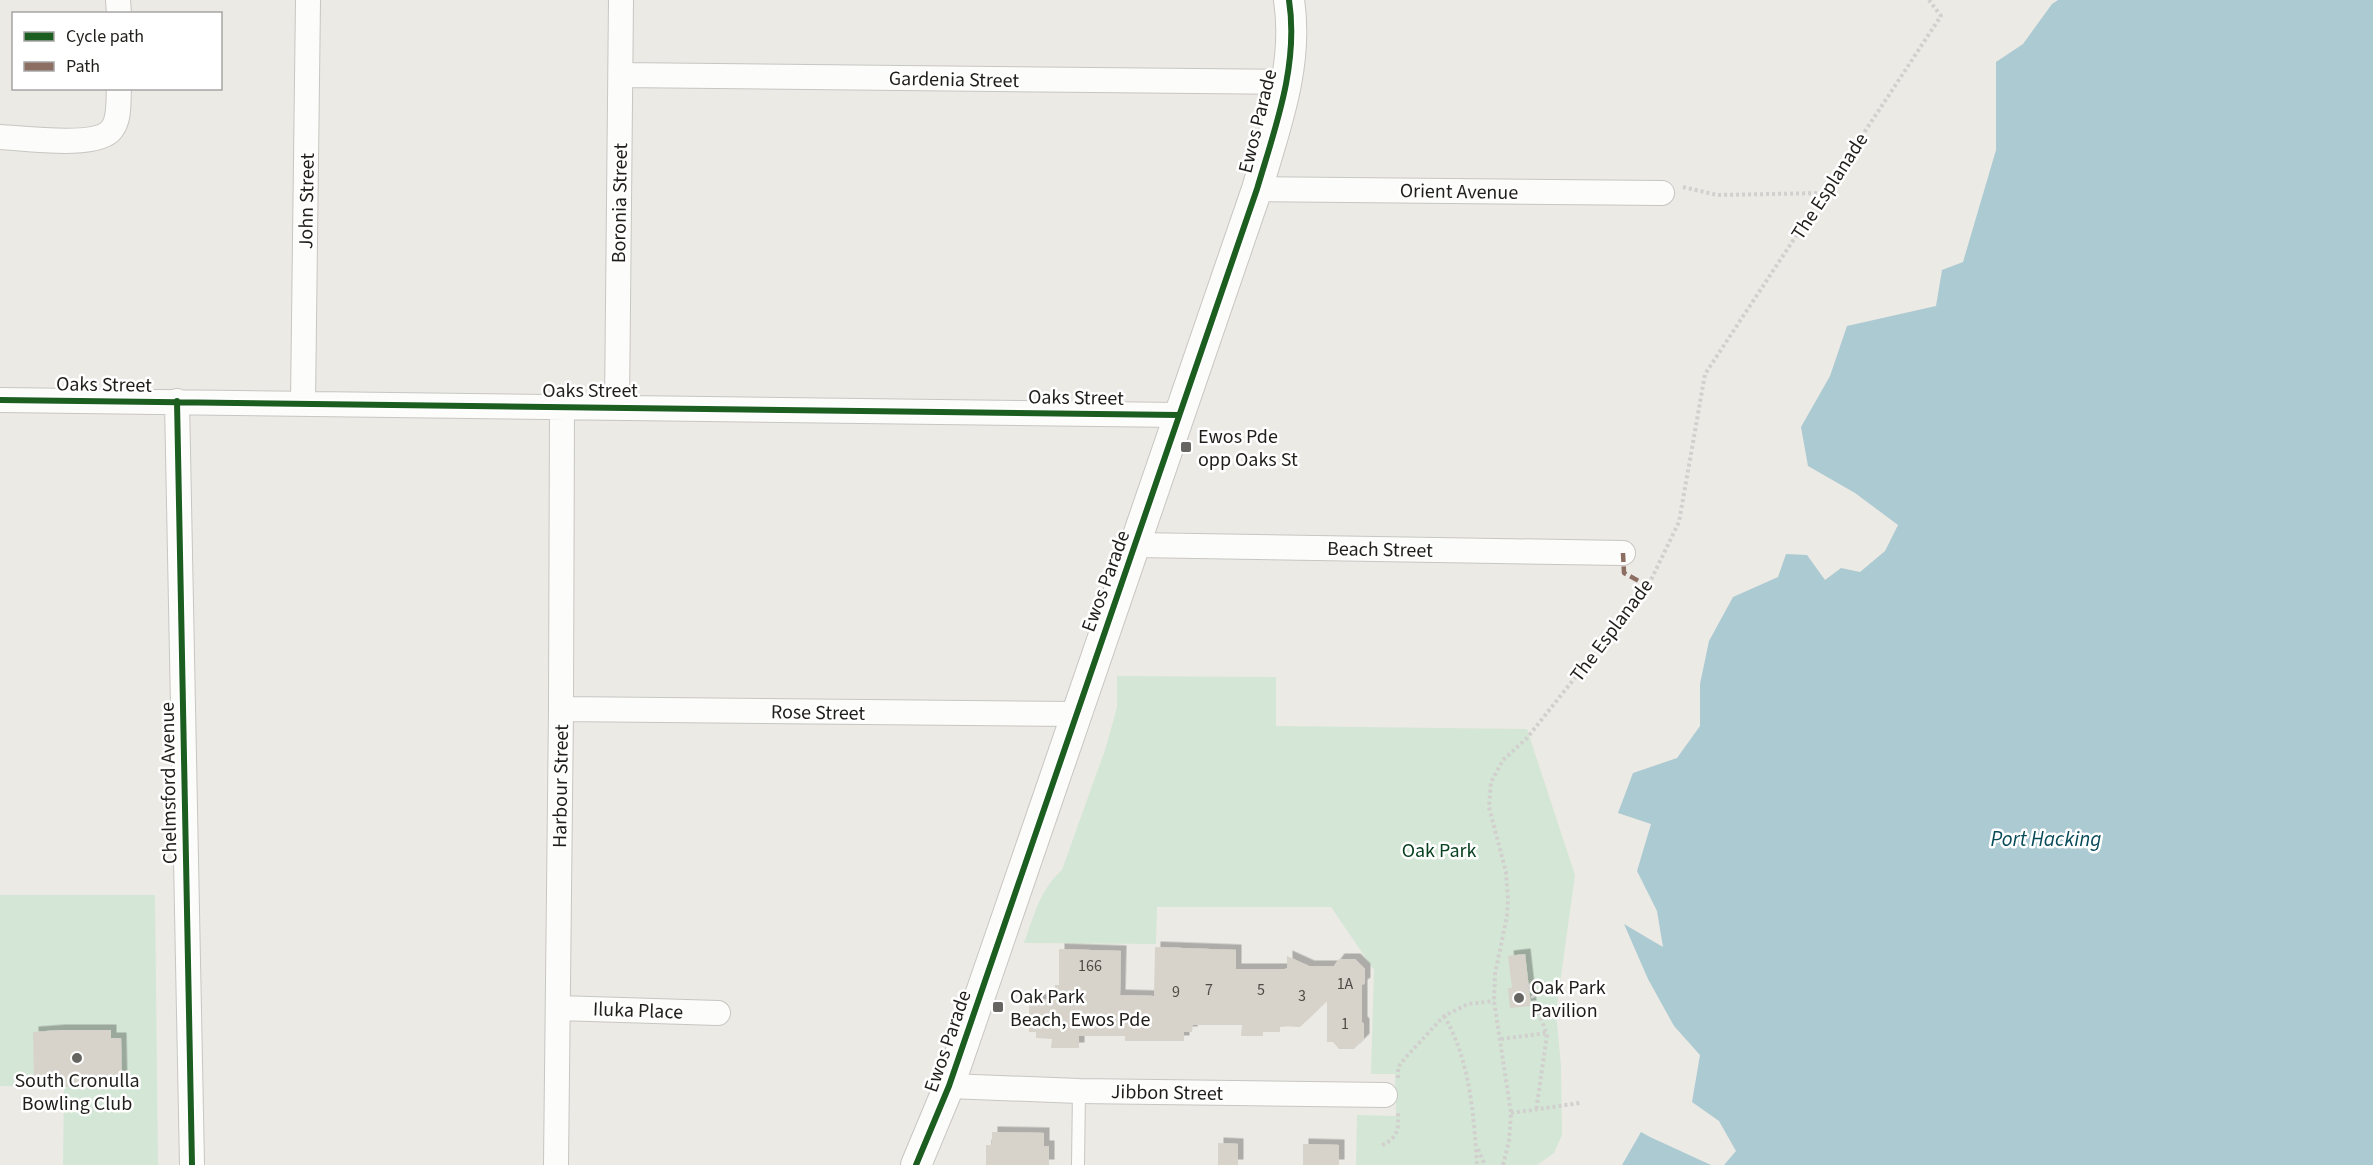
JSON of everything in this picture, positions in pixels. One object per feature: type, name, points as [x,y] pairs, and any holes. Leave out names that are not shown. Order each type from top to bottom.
[{"type":"street","name":"John Street","points":[[303,402],[308,0]]},
{"type":"street","name":"Boronia Street","points":[[617,406],[621,0]]},
{"type":"street","name":"Ewos Parade","points":[[916,1165],[950,1086],[1257,189],[1287,82],[1291,29],[1289,0]]},
{"type":"street","name":"Gardenia Street","points":[[621,75],[1287,82]]},
{"type":"street","points":[[0,137],[94,140],[105,136],[116,123],[119,90]]},
{"type":"street","name":"Orient Avenue","points":[[1257,189],[1662,193]]},
{"type":"street","name":"Oaks Street","points":[[0,400],[303,402],[1179,415]]},
{"type":"street","name":"Chelmsford Avenue","points":[[177,401],[192,1165]]},
{"type":"street","name":"Harbour Street","points":[[556,1165],[562,407]]},
{"type":"street","name":"Beach Street","points":[[1136,545],[1623,553]]},
{"type":"street","name":"Rose Street","points":[[561,709],[1076,714]]},
{"type":"street","name":"Iluka Place","points":[[558,1008],[718,1013]]},
{"type":"street","name":"Jibbon Street","points":[[950,1086],[1079,1091],[1394,1097]]},
{"type":"lane","points":[[1078,1165],[1079,1091]]},
{"type":"path","points":[[1662,193],[1686,186],[1717,195],[1825,193]]},
{"type":"path","points":[[1528,984],[1547,1033],[1536,1111]]},
{"type":"path","points":[[1382,1145],[1393,1140],[1398,1131],[1394,1097],[1398,1067],[1444,1016],[1468,1004],[1494,1001]]},
{"type":"path","points":[[1444,1016],[1462,1060],[1474,1120],[1477,1165]]},
{"type":"path","points":[[1501,1039],[1547,1033]]},
{"type":"path","points":[[1511,1113],[1580,1103]]},
{"type":"path","points":[[1476,1146],[1485,1165]]},
{"type":"green space","name":"Oak Park","points":[[1117,676],[1276,677],[1276,726],[1527,729],[1575,875],[1556,1012],[1561,1066],[1562,1135],[1554,1153],[1537,1165],[1356,1165],[1357,1115],[1396,1116],[1395,1074],[1371,1074],[1374,970],[1331,907],[1157,907],[1156,944],[1024,943],[1043,894],[1054,877],[1062,870],[1106,747],[1117,707]]},
{"type":"green space","points":[[0,895],[155,895],[158,1165],[63,1165],[64,1087],[0,1086]]},
{"type":"water","name":"Port Hacking","points":[[2058,0],[2373,0],[2373,1165],[1724,1165],[1736,1151],[1719,1121],[1692,1102],[1700,1055],[1674,1026],[1648,979],[1624,924],[1663,947],[1657,911],[1637,871],[1651,824],[1618,813],[1633,773],[1677,758],[1700,726],[1700,684],[1709,641],[1733,597],[1778,577],[1786,554],[1807,555],[1825,580],[1841,568],[1860,572],[1885,551],[1898,525],[1855,493],[1808,466],[1801,427],[1830,376],[1847,326],[1936,306],[1942,270],[1963,262],[1996,150],[1996,62],[2023,44],[2052,4]]},
{"type":"water","points":[[1641,1132],[1650,1137],[1711,1165],[1622,1165]]},
{"type":"building","points":[[1155,947],[1236,950],[1236,969],[1285,969],[1287,968],[1287,956],[1309,966],[1334,966],[1339,959],[1355,959],[1365,969],[1365,983],[1362,985],[1364,1039],[1354,1049],[1339,1049],[1333,1042],[1327,1042],[1327,1001],[1300,1027],[1280,1026],[1280,1032],[1263,1032],[1263,1036],[1241,1036],[1242,1025],[1193,1025],[1192,1032],[1184,1032],[1184,1041],[1125,1041],[1125,1036],[1079,1036],[1079,1048],[1051,1048],[1052,1039],[1036,1038],[1036,1032],[1029,1032],[1029,999],[1055,1000],[1055,985],[1059,985],[1059,949],[1121,951],[1120,995],[1154,996]]},
{"type":"building","name":"Oak Park Pavilion","points":[[1525,954],[1531,1006],[1510,1008],[1508,988],[1512,988],[1508,956]]},
{"type":"building","name":"South Cronulla Bowling Club","points":[[111,1030],[111,1038],[121,1038],[122,1086],[61,1087],[61,1084],[51,1084],[51,1079],[34,1080],[33,1032]]},
{"type":"building","points":[[992,1132],[1044,1133],[1044,1146],[1049,1146],[1049,1165],[986,1165],[986,1145],[992,1145]]},
{"type":"building","points":[[1218,1143],[1238,1144],[1238,1165],[1218,1165]]},
{"type":"building","points":[[1303,1144],[1339,1145],[1339,1165],[1303,1165]]},
{"type":"marked path","points":[[1623,553],[1624,573],[1648,586]]},
{"type":"cycle path","points":[[916,1165],[949,1086],[1257,189],[1284,96],[1291,48],[1289,0]]},
{"type":"cycle path","points":[[0,400],[1179,415]]},
{"type":"cycle path","points":[[177,401],[192,1165]]},
{"type":"place","name":"Ewos Pde opp Oaks St","points":[[1186,447]]},
{"type":"place","name":"Oak Park Pavilion","points":[[1519,998]]},
{"type":"place","name":"Oak Park Beach, Ewos Pde","points":[[998,1007]]},
{"type":"place","name":"South Cronulla Bowling Club","points":[[77,1058]]}]
